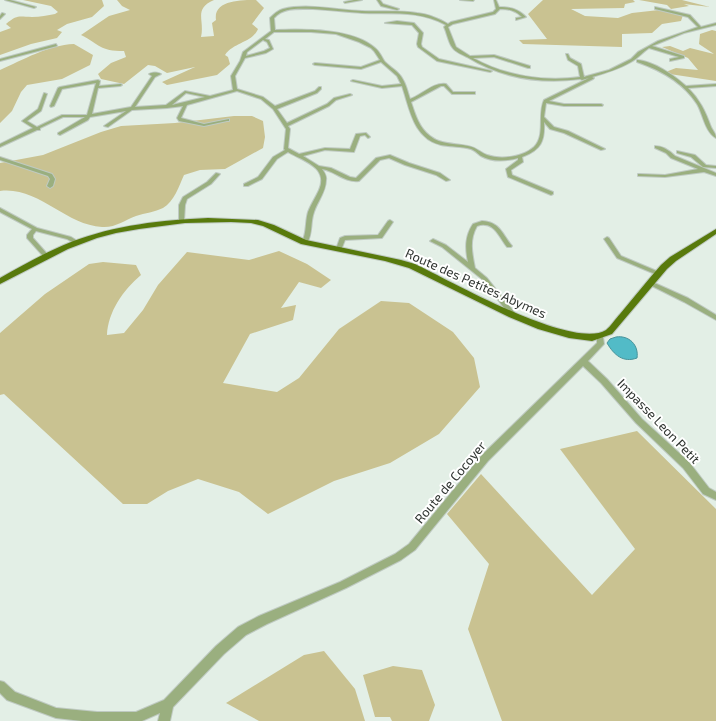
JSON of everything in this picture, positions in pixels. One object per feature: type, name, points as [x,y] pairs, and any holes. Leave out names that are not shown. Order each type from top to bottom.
[{"type":"main road","name":"Route des Petites Abymes","points":[[0,281],[46,256],[76,242],[121,230],[181,222],[211,220],[261,222],[305,242],[389,259],[413,267],[513,315],[573,335],[600,337]]},
{"type":"main road","name":"Route de Cocoyer","points":[[600,337],[609,332],[657,273],[673,259],[716,231]]},
{"type":"street","points":[[6,0],[35,7],[18,8]]},
{"type":"street","points":[[345,2],[361,0]]},
{"type":"street","points":[[371,0],[378,0],[390,8],[430,16],[448,25],[491,15],[496,4],[500,0]]},
{"type":"street","points":[[461,0],[473,0]]},
{"type":"street","points":[[496,4],[518,11],[524,17],[517,19]]},
{"type":"street","points":[[273,31],[270,22],[273,16],[278,12],[290,9],[320,7],[362,12],[410,13]]},
{"type":"street","points":[[656,8],[689,16],[700,28]]},
{"type":"street","points":[[0,18],[3,14]]},
{"type":"street","points":[[387,23],[397,22],[413,24],[421,33],[419,44],[420,47],[438,60],[538,79],[592,78]]},
{"type":"street","points":[[235,90],[233,76],[248,49],[264,39],[273,31],[340,33],[372,47],[376,50],[382,60],[397,73],[410,101],[415,120],[424,134],[430,139],[449,145],[475,149],[486,157],[520,157],[530,152],[539,144],[543,118],[542,108],[545,102],[592,78],[634,60],[638,53],[650,47],[679,34],[716,24]]},
{"type":"street","points":[[448,25],[447,30],[452,46],[469,57],[508,74]]},
{"type":"street","points":[[244,57],[265,52],[272,48],[268,41],[264,39]]},
{"type":"street","points":[[0,60],[56,45]]},
{"type":"street","points":[[650,47],[683,57],[671,60]]},
{"type":"street","points":[[469,57],[481,55],[494,56],[529,67]]},
{"type":"street","points":[[567,55],[569,59],[580,65],[582,79]]},
{"type":"street","points":[[315,64],[361,68],[382,60]]},
{"type":"street","points":[[634,60],[659,68],[686,87],[701,108],[710,132],[716,137]]},
{"type":"street","points":[[106,126],[132,108],[154,76]]},
{"type":"street","points":[[52,106],[60,88],[96,80],[96,87],[89,116],[60,134]]},
{"type":"street","points":[[353,81],[382,87],[403,85]]},
{"type":"street","points":[[410,101],[420,97],[439,84],[445,85],[452,93],[474,93]]},
{"type":"street","points":[[96,87],[120,85]]},
{"type":"street","points":[[686,87],[716,85]]},
{"type":"street","points":[[185,86],[185,92]]},
{"type":"street","points":[[275,108],[316,92],[320,88]]},
{"type":"street","points":[[0,146],[38,129],[62,116],[89,116],[132,108],[185,105],[235,90],[241,91],[262,98],[275,108],[286,125],[288,132],[285,146],[288,150],[318,167],[323,174],[324,182],[310,213],[310,229],[305,242]]},
{"type":"street","points":[[185,92],[210,97]]},
{"type":"street","points":[[167,107],[185,92]]},
{"type":"street","points":[[38,129],[24,121],[40,110],[45,94]]},
{"type":"street","points":[[286,125],[328,105],[335,99],[350,95]]},
{"type":"street","points":[[545,102],[564,105],[601,105]]},
{"type":"street","points":[[185,105],[179,118],[181,120],[204,125],[227,120]]},
{"type":"street","points":[[543,118],[552,128],[566,132],[603,149]]},
{"type":"street","points":[[299,156],[321,149],[352,152],[358,136],[366,134],[368,137]]},
{"type":"street","points":[[657,147],[668,152],[673,157],[716,176]]},
{"type":"street","points":[[246,185],[260,178],[275,158],[288,150]]},
{"type":"street","points":[[679,152],[694,156],[705,166],[716,166]]},
{"type":"street","points":[[318,167],[330,168],[350,180],[357,180],[378,159],[390,156],[407,164],[438,174],[448,180]]},
{"type":"street","points":[[520,157],[521,161],[508,169],[510,176],[550,193]]},
{"type":"street","points":[[0,158],[50,175],[52,179],[50,186]]},
{"type":"street","points":[[640,175],[664,176],[704,170]]},
{"type":"street","points":[[181,222],[182,205],[185,198],[209,183],[218,174]]},
{"type":"street","points":[[0,210],[35,229],[69,238],[76,242]]},
{"type":"street","points":[[339,249],[342,239],[345,238],[380,237],[390,222]]},
{"type":"street","points":[[472,269],[467,246],[468,236],[475,225],[483,223],[491,225],[501,233],[505,242],[509,246]]},
{"type":"street","points":[[35,229],[30,235],[30,238],[46,256]]},
{"type":"street","points":[[607,239],[619,257],[657,273]]},
{"type":"street","points":[[433,241],[444,246],[485,279],[513,315]]},
{"type":"street","points":[[650,283],[686,300],[716,318]]},
{"type":"street","name":"Route de Cocoyer","points":[[168,704],[220,650],[242,632],[263,620],[343,585],[398,557],[412,547],[485,458],[601,344],[600,337]]},
{"type":"street","name":"Impasse Leon Petit","points":[[584,362],[604,381],[639,421],[686,465],[706,491],[716,496]]},
{"type":"street","points":[[0,686],[12,696],[56,713],[90,717],[136,718],[168,704]]},
{"type":"street","points":[[164,721],[168,704]]},
{"type":"shaded area","points":[[23,0],[102,0],[104,6],[92,17],[67,24],[57,30],[62,32],[57,38],[31,44],[0,55],[0,32],[11,28],[6,24],[10,21],[19,17],[41,16],[55,14],[58,12],[51,6]]},
{"type":"shaded area","points":[[117,0],[214,0],[208,3],[202,11],[201,37],[214,36],[212,23],[216,20],[216,13],[219,8],[229,2],[256,0],[264,8],[252,24],[258,29],[255,34],[233,47],[225,55],[228,57],[230,64],[217,75],[167,85],[162,82],[195,67],[167,73],[155,66],[148,65],[124,84],[101,79],[98,74],[111,63],[126,57],[124,51],[105,49],[81,35],[109,16],[130,10],[122,6]]},
{"type":"shaded area","points":[[543,0],[633,0],[635,2],[625,4],[624,8],[571,9],[585,16],[618,18],[632,13],[659,10],[683,15],[681,21],[662,24],[652,33],[622,34],[622,47],[523,44],[519,40],[547,39],[528,14]]},
{"type":"shaded area","points":[[639,0],[682,0],[710,7],[684,4],[689,6],[671,9],[667,5]]},
{"type":"shaded area","points":[[712,30],[716,31],[716,81],[663,73],[676,68],[698,70],[688,58],[662,47],[670,46],[683,51],[690,48],[714,54],[699,44],[700,34]]},
{"type":"shaded area","points":[[74,44],[93,55],[90,65],[62,79],[27,85],[21,92],[12,111],[0,123],[0,70],[45,50]]},
{"type":"shaded area","points":[[234,116],[252,116],[263,121],[265,137],[263,148],[225,169],[200,170],[184,175],[176,193],[170,202],[163,208],[136,216],[116,225],[102,227],[89,225],[76,220],[27,194],[14,191],[0,191],[0,163],[43,155],[101,132],[121,126],[175,123]]},
{"type":"shaded area","points":[[279,251],[307,264],[331,280],[321,288],[299,282],[281,308],[296,305],[293,320],[250,334],[223,383],[277,392],[299,378],[339,329],[381,301],[409,303],[453,332],[474,358],[480,387],[439,434],[390,463],[334,481],[268,514],[239,492],[198,479],[168,491],[147,504],[123,504],[4,394],[0,395],[0,333],[45,294],[89,264],[103,262],[136,265],[141,275],[128,287],[113,310],[107,335],[124,333],[143,310],[158,285],[187,252],[249,260]]},
{"type":"shaded area","points":[[637,431],[716,509],[716,721],[502,721],[468,629],[489,564],[447,514],[481,474],[592,595],[635,549],[560,449]]},
{"type":"shaded area","points":[[324,651],[355,689],[365,721],[259,721],[226,703],[304,655]]},
{"type":"shaded area","points":[[393,666],[422,670],[435,705],[429,721],[392,721],[390,717],[375,717],[363,675]]},
{"type":"water","points":[[616,337],[629,339],[635,345],[637,358],[623,359],[613,351],[607,343],[610,339]]}]
